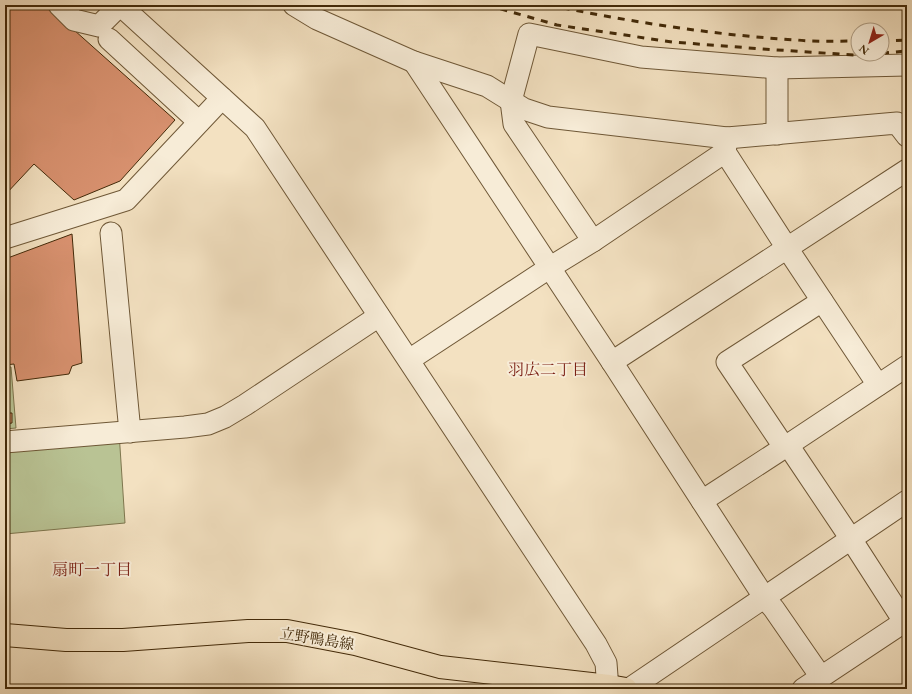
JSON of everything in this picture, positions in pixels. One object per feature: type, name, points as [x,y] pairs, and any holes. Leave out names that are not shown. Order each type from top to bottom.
[{"type":"main road","name":"立野鴨島線","points":[[5,635],[66,640],[123,640],[248,631],[287,631],[355,644],[440,667],[618,688]]},
{"type":"street","points":[[59,5],[74,20],[99,26],[120,5],[255,128],[596,644],[618,688],[769,602],[854,545],[907,501]]},
{"type":"street","points":[[294,5],[317,19],[414,62],[487,86],[524,109],[548,117],[726,145],[777,134],[897,123],[907,136]]},
{"type":"street","points":[[592,241],[514,124],[511,101],[529,34],[641,57],[777,68],[907,65]]},
{"type":"street","points":[[108,39],[199,122]]},
{"type":"street","points":[[414,62],[702,501],[821,677]]},
{"type":"street","points":[[777,68],[777,134]]},
{"type":"street","points":[[5,238],[126,200],[222,98]]},
{"type":"street","points":[[409,360],[592,241],[726,145]]},
{"type":"street","points":[[726,145],[787,248],[878,385]]},
{"type":"street","points":[[612,362],[907,170]]},
{"type":"street","points":[[111,233],[130,432]]},
{"type":"street","points":[[803,689],[906,623],[854,545],[727,362],[822,301]]},
{"type":"street","points":[[5,442],[130,432],[186,430],[226,419],[379,316]]},
{"type":"street","points":[[702,501],[907,366]]},
{"type":"green space","points":[[5,367],[11,367],[16,428],[5,429]]},
{"type":"green space","points":[[119,432],[125,523],[5,534],[5,443]]},
{"type":"building","points":[[5,5],[46,5],[175,120],[120,181],[74,200],[34,164],[5,195]]},
{"type":"building","points":[[72,234],[82,363],[72,366],[69,374],[17,381],[14,364],[5,365],[5,259]]},
{"type":"building","points":[[5,413],[12,413],[12,423],[5,424]]},
{"type":"railway","points":[[487,5],[557,25],[672,42],[850,55]]},
{"type":"railway","points":[[549,5],[611,17],[735,35],[805,41],[850,41]]},
{"type":"railway","points":[[890,41],[907,40]]},
{"type":"railway","points":[[890,52],[907,51]]},
{"type":"district","name":"羽広二丁目","points":[[548,369]]},
{"type":"district","name":"扇町一丁目","points":[[92,569]]}]
